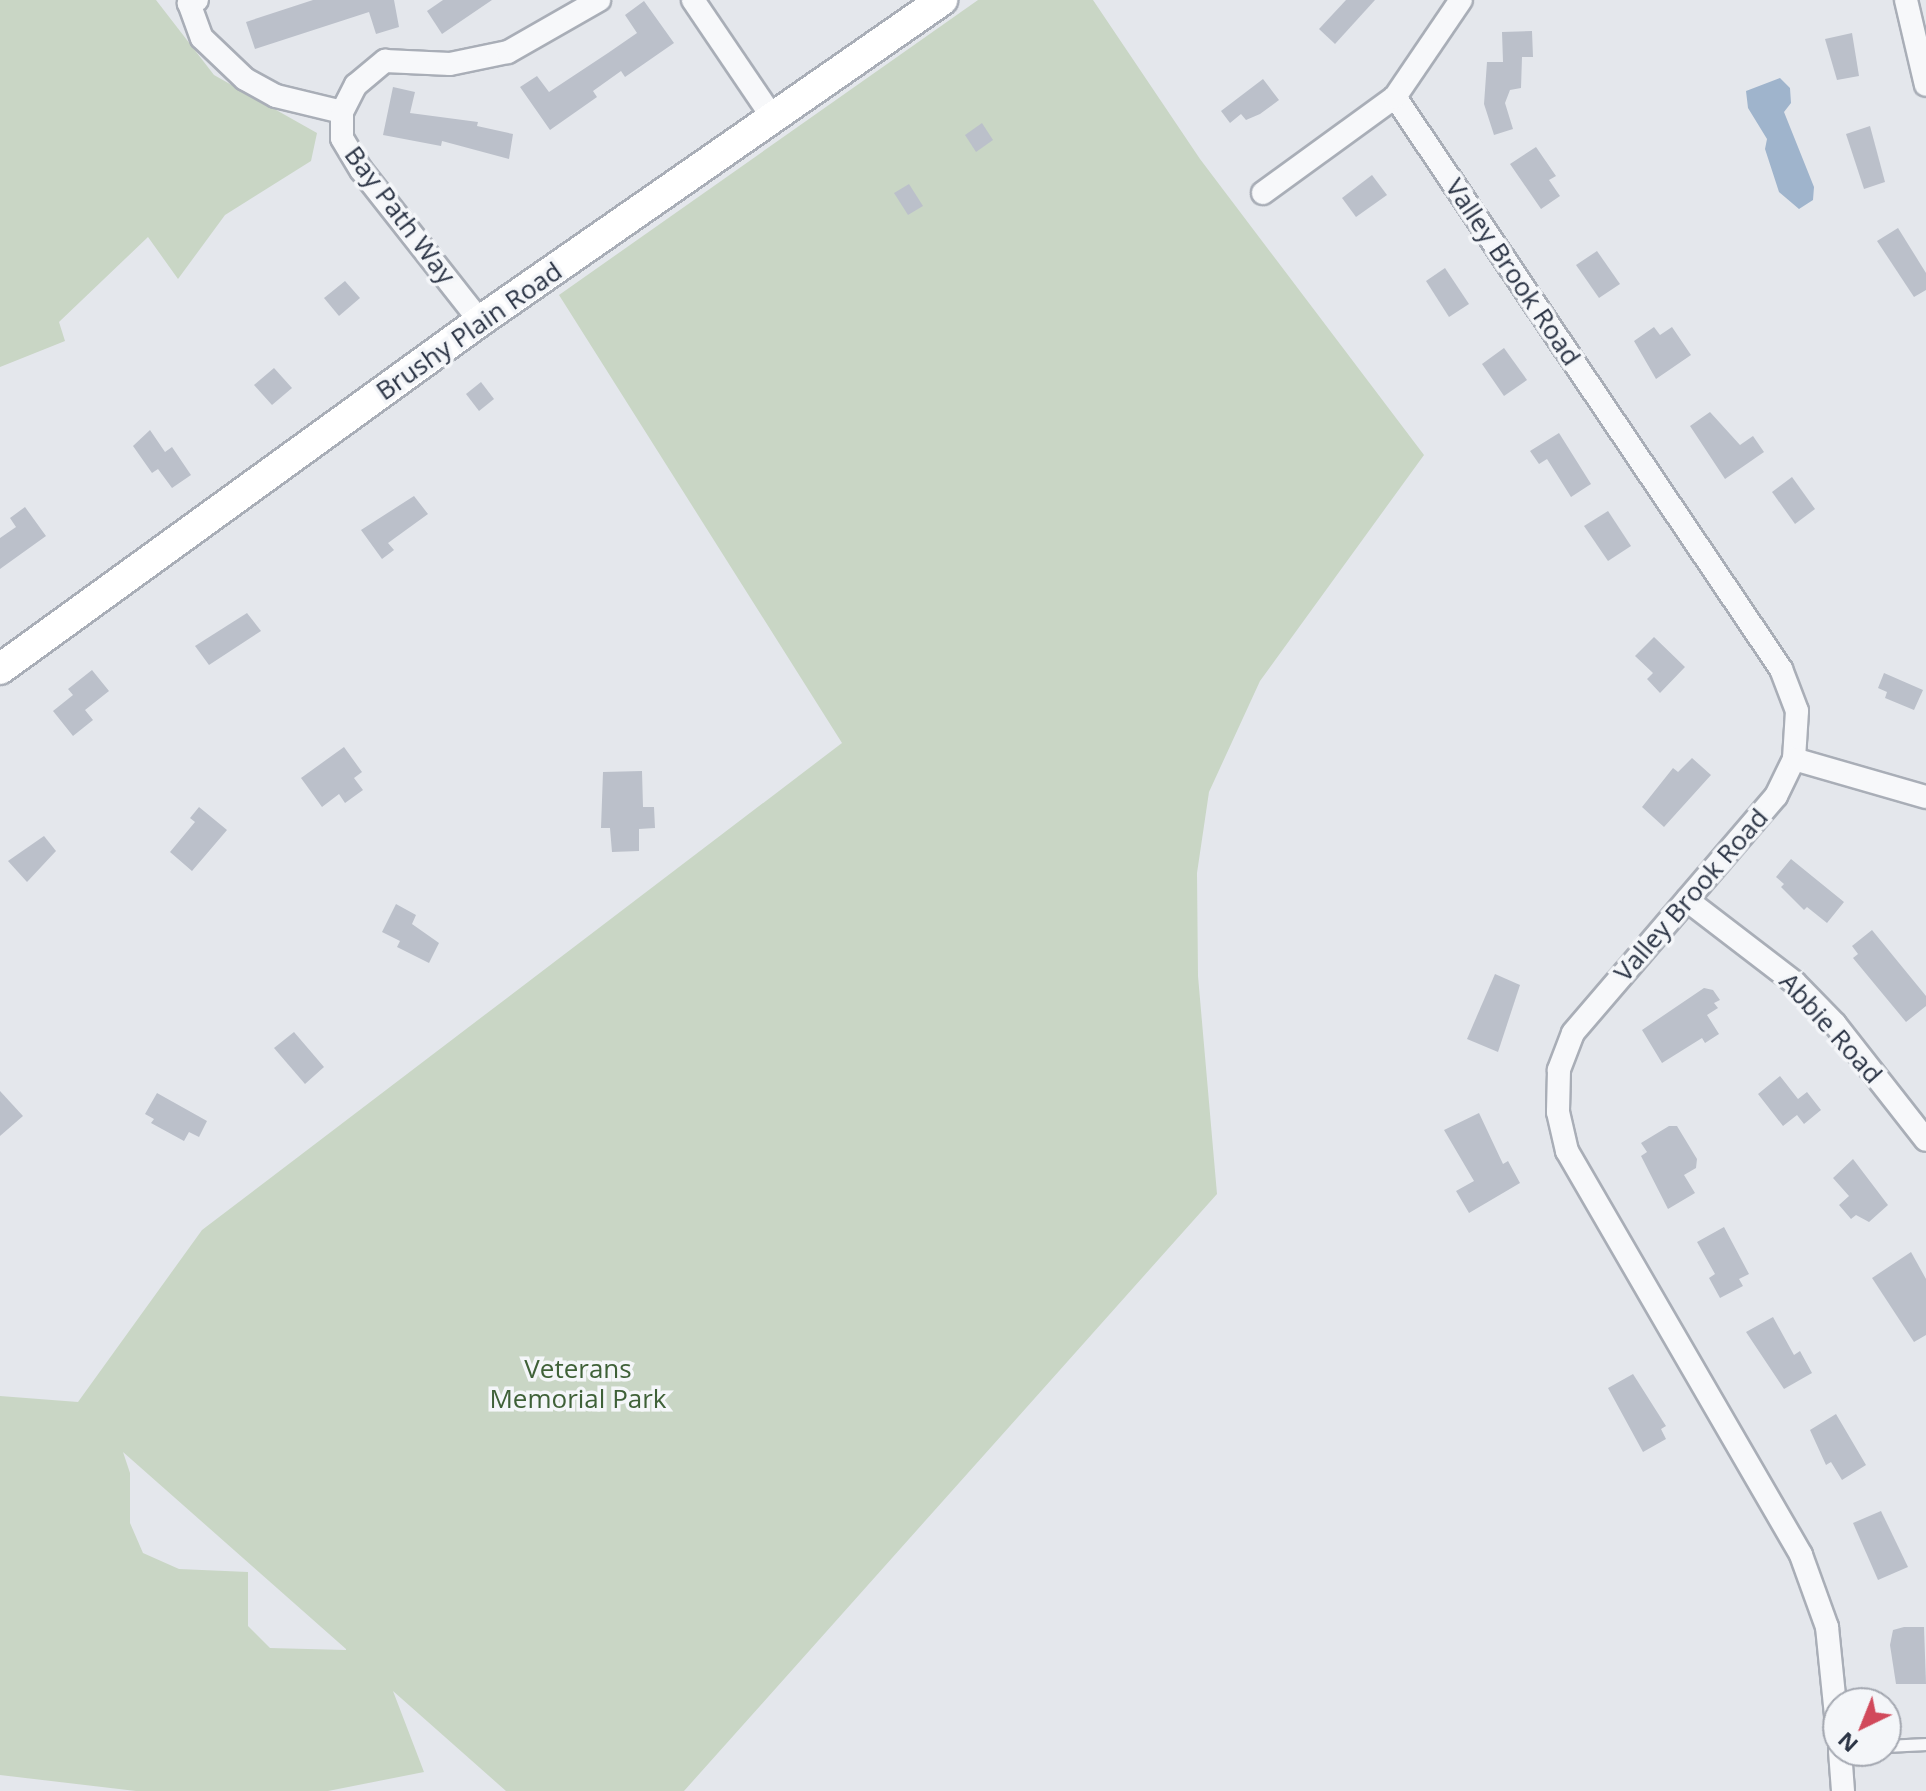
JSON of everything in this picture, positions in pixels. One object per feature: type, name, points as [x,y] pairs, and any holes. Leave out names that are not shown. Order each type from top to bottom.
[{"type":"main road","name":"Brushy Plain Road","points":[[0,669],[480,321],[942,0]]},
{"type":"street","points":[[197,0],[189,3],[202,38],[245,79],[276,96],[342,112]]},
{"type":"street","name":"Bay Path Way","points":[[480,321],[361,170],[342,138],[342,112],[356,85],[385,61],[450,64],[508,52],[599,0]]},
{"type":"street","points":[[693,0],[773,118]]},
{"type":"street","points":[[1263,193],[1395,97],[1461,0]]},
{"type":"street","points":[[1906,0],[1926,85]]},
{"type":"street","name":"Valley Brook Road","points":[[1395,97],[1781,669],[1797,711],[1794,759],[1776,796],[1573,1033],[1559,1070],[1558,1112],[1567,1151],[1801,1555],[1827,1627],[1833,1687]]},
{"type":"street","points":[[1794,759],[1926,797]]},
{"type":"street","name":"Abbie Road","points":[[1687,900],[1795,983],[1835,1024],[1926,1140]]},
{"type":"street","points":[[1841,1767],[1843,1791]]},
{"type":"lane","points":[[1902,1745],[1926,1744]]},
{"type":"green space","points":[[0,0],[156,0],[214,75],[317,133],[311,161],[225,215],[178,279],[148,237],[59,322],[65,341],[0,367]]},
{"type":"green space","name":"Veterans Memorial Park","points":[[978,0],[1093,0],[1200,159],[1424,455],[1260,681],[1209,792],[1197,873],[1198,976],[1217,1194],[684,1791],[506,1791],[393,1691],[424,1772],[328,1791],[136,1791],[0,1775],[0,1396],[78,1402],[202,1230],[842,743],[559,295]],"holes":[[[123,1452],[346,1649],[270,1648],[248,1626],[248,1572],[179,1569],[143,1553],[130,1523],[130,1473]]]},
{"type":"water","points":[[1780,78],[1790,88],[1791,103],[1784,112],[1814,187],[1813,200],[1799,209],[1779,192],[1765,149],[1767,139],[1748,108],[1746,91]]},
{"type":"building","points":[[313,0],[394,0],[399,27],[376,34],[369,12],[255,49],[246,22]]},
{"type":"building","points":[[443,0],[492,0],[442,34],[427,11]]},
{"type":"building","points":[[1346,0],[1375,0],[1335,44],[1319,29]]},
{"type":"building","points":[[644,1],[674,43],[625,77],[621,71],[593,91],[597,97],[550,130],[520,87],[537,76],[549,92],[637,33],[625,15]]},
{"type":"building","points":[[1532,31],[1533,57],[1522,57],[1521,88],[1510,90],[1505,103],[1513,129],[1494,135],[1484,104],[1487,62],[1503,62],[1502,32]]},
{"type":"building","points":[[1852,33],[1859,76],[1837,80],[1825,39]]},
{"type":"building","points":[[1263,79],[1279,100],[1260,114],[1246,120],[1241,114],[1230,123],[1221,111]]},
{"type":"building","points":[[393,87],[415,92],[410,113],[478,122],[477,126],[513,134],[509,159],[442,141],[441,146],[383,135]]},
{"type":"building","points":[[982,123],[993,140],[976,152],[965,135]]},
{"type":"building","points":[[1870,126],[1885,182],[1864,189],[1846,134]]},
{"type":"building","points":[[1536,147],[1556,176],[1549,180],[1560,196],[1541,209],[1510,164]]},
{"type":"building","points":[[1372,175],[1387,195],[1356,217],[1342,198]]},
{"type":"building","points":[[909,184],[923,206],[908,215],[894,193]]},
{"type":"building","points":[[1898,228],[1926,273],[1926,290],[1914,297],[1877,241]]},
{"type":"building","points":[[1597,251],[1620,284],[1599,298],[1576,265]]},
{"type":"building","points":[[1445,268],[1469,304],[1449,317],[1426,281]]},
{"type":"building","points":[[345,281],[360,298],[339,316],[324,298]]},
{"type":"building","points":[[1654,327],[1660,335],[1672,327],[1691,355],[1656,379],[1634,341]]},
{"type":"building","points":[[1504,348],[1527,380],[1504,396],[1482,364]]},
{"type":"building","points":[[274,368],[292,388],[272,405],[254,385]]},
{"type":"building","points":[[481,382],[494,399],[479,411],[466,394]]},
{"type":"building","points":[[1710,412],[1740,445],[1753,436],[1764,452],[1725,479],[1690,426]]},
{"type":"building","points":[[150,430],[165,452],[172,447],[191,475],[172,488],[158,469],[152,473],[133,446]]},
{"type":"building","points":[[1559,433],[1591,484],[1571,497],[1547,459],[1539,464],[1530,451]]},
{"type":"building","points":[[1792,477],[1815,509],[1795,524],[1772,492]]},
{"type":"building","points":[[414,496],[428,514],[388,543],[394,550],[382,559],[361,530]]},
{"type":"building","points":[[25,507],[46,536],[0,569],[0,538],[16,527],[10,518]]},
{"type":"building","points":[[1608,511],[1631,546],[1608,561],[1584,526]]},
{"type":"building","points":[[247,613],[261,631],[209,665],[195,646]]},
{"type":"building","points":[[1654,637],[1685,667],[1660,693],[1647,679],[1653,673],[1635,656]]},
{"type":"building","points":[[92,670],[109,691],[85,710],[93,720],[73,736],[53,711],[73,695],[68,689]]},
{"type":"building","points":[[1884,673],[1923,690],[1914,710],[1885,698],[1887,692],[1878,688]]},
{"type":"building","points":[[344,747],[362,772],[354,778],[363,790],[345,803],[339,794],[322,807],[301,778]]},
{"type":"building","points":[[1692,758],[1711,775],[1664,827],[1642,807],[1673,768],[1678,772]]},
{"type":"building","points":[[642,771],[643,807],[654,807],[655,828],[639,829],[639,851],[612,852],[610,828],[601,828],[603,772]]},
{"type":"building","points":[[199,807],[227,830],[192,871],[170,852],[195,822],[190,818]]},
{"type":"building","points":[[44,836],[56,851],[27,882],[8,861]]},
{"type":"building","points":[[1791,859],[1844,902],[1827,923],[1807,907],[1804,910],[1781,887],[1784,884],[1776,877]]},
{"type":"building","points":[[396,904],[416,915],[412,924],[439,943],[429,963],[397,947],[400,941],[382,932]]},
{"type":"building","points":[[1872,930],[1926,996],[1926,1006],[1906,1022],[1853,958],[1858,954],[1852,946]]},
{"type":"building","points":[[1495,974],[1520,985],[1498,1052],[1467,1039]]},
{"type":"building","points":[[1704,988],[1713,990],[1720,1000],[1714,1003],[1718,1008],[1707,1015],[1719,1034],[1705,1043],[1702,1038],[1662,1063],[1642,1030]]},
{"type":"building","points":[[294,1032],[324,1067],[305,1084],[274,1048]]},
{"type":"building","points":[[1780,1076],[1798,1099],[1807,1092],[1821,1110],[1804,1124],[1797,1115],[1783,1126],[1758,1094]]},
{"type":"building","points":[[0,1091],[23,1116],[0,1136]]},
{"type":"building","points":[[157,1093],[207,1121],[199,1137],[189,1132],[184,1141],[151,1123],[154,1119],[145,1114]]},
{"type":"building","points":[[1479,1113],[1503,1164],[1508,1161],[1520,1183],[1469,1213],[1456,1191],[1474,1181],[1444,1130]]},
{"type":"building","points":[[1669,1126],[1677,1126],[1697,1159],[1696,1168],[1684,1175],[1695,1193],[1668,1209],[1641,1156],[1647,1152],[1641,1143]]},
{"type":"building","points":[[1853,1159],[1888,1205],[1869,1222],[1856,1215],[1851,1219],[1839,1205],[1849,1196],[1833,1178]]},
{"type":"building","points":[[1724,1227],[1749,1274],[1739,1279],[1743,1286],[1720,1298],[1709,1278],[1715,1274],[1697,1242]]},
{"type":"building","points":[[1911,1252],[1926,1279],[1926,1335],[1914,1342],[1872,1278]]},
{"type":"building","points":[[1773,1317],[1794,1355],[1800,1351],[1812,1373],[1784,1389],[1746,1332]]},
{"type":"building","points":[[1633,1374],[1666,1426],[1661,1429],[1666,1439],[1643,1452],[1608,1388]]},
{"type":"building","points":[[1836,1414],[1866,1465],[1842,1480],[1831,1462],[1826,1465],[1810,1430]]},
{"type":"building","points":[[1881,1511],[1908,1567],[1878,1580],[1853,1523]]},
{"type":"building","points":[[1924,1627],[1926,1684],[1896,1684],[1890,1645],[1893,1630]]}]
